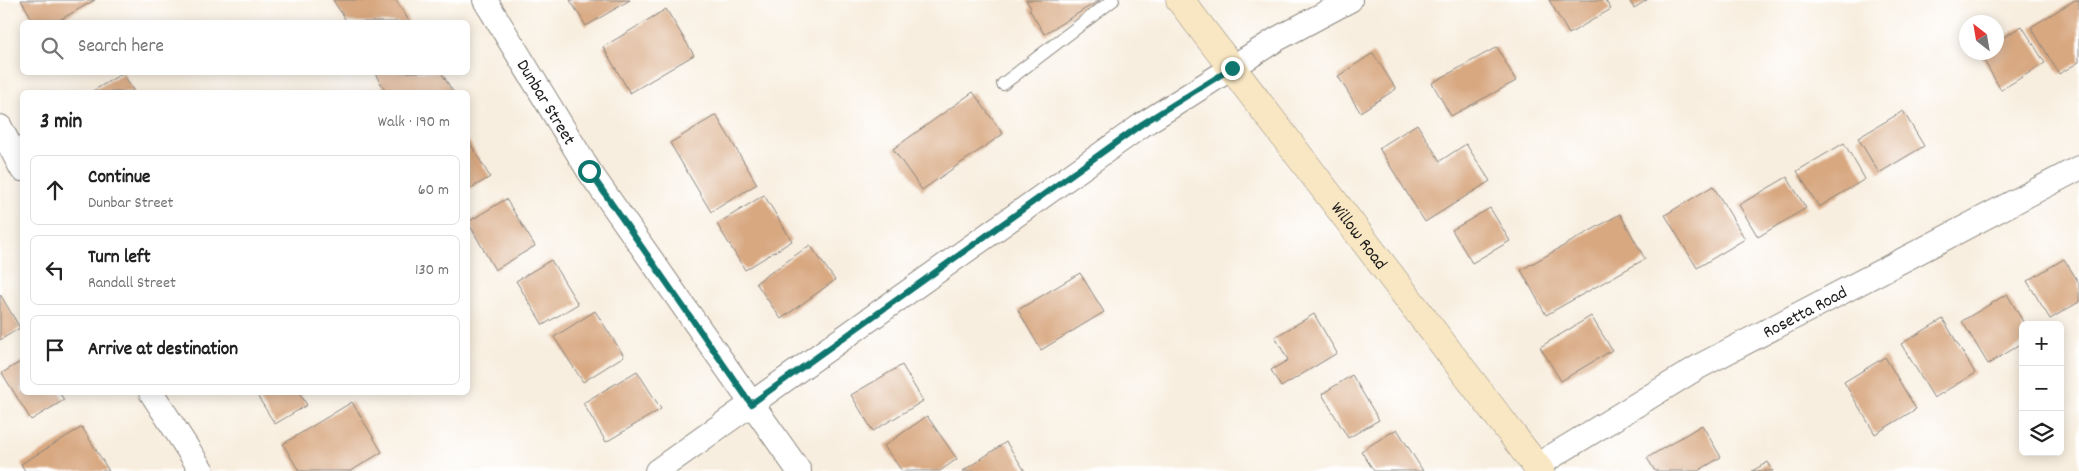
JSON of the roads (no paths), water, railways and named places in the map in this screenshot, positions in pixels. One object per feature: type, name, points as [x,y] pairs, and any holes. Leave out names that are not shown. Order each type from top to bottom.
[{"type":"street","name":"Dunbar Street","points":[[485,0],[589,171],[799,471]]},
{"type":"street","name":"Willow Road","points":[[1180,0],[1538,468]]},
{"type":"street","points":[[657,471],[1142,124],[1277,39],[1350,0]]},
{"type":"street","points":[[0,127],[20,165]]},
{"type":"street","name":"Rosetta Road","points":[[1538,468],[1700,366],[2079,168]]},
{"type":"street","points":[[153,395],[202,471]]},
{"type":"lane","points":[[1003,84],[1113,0]]}]
